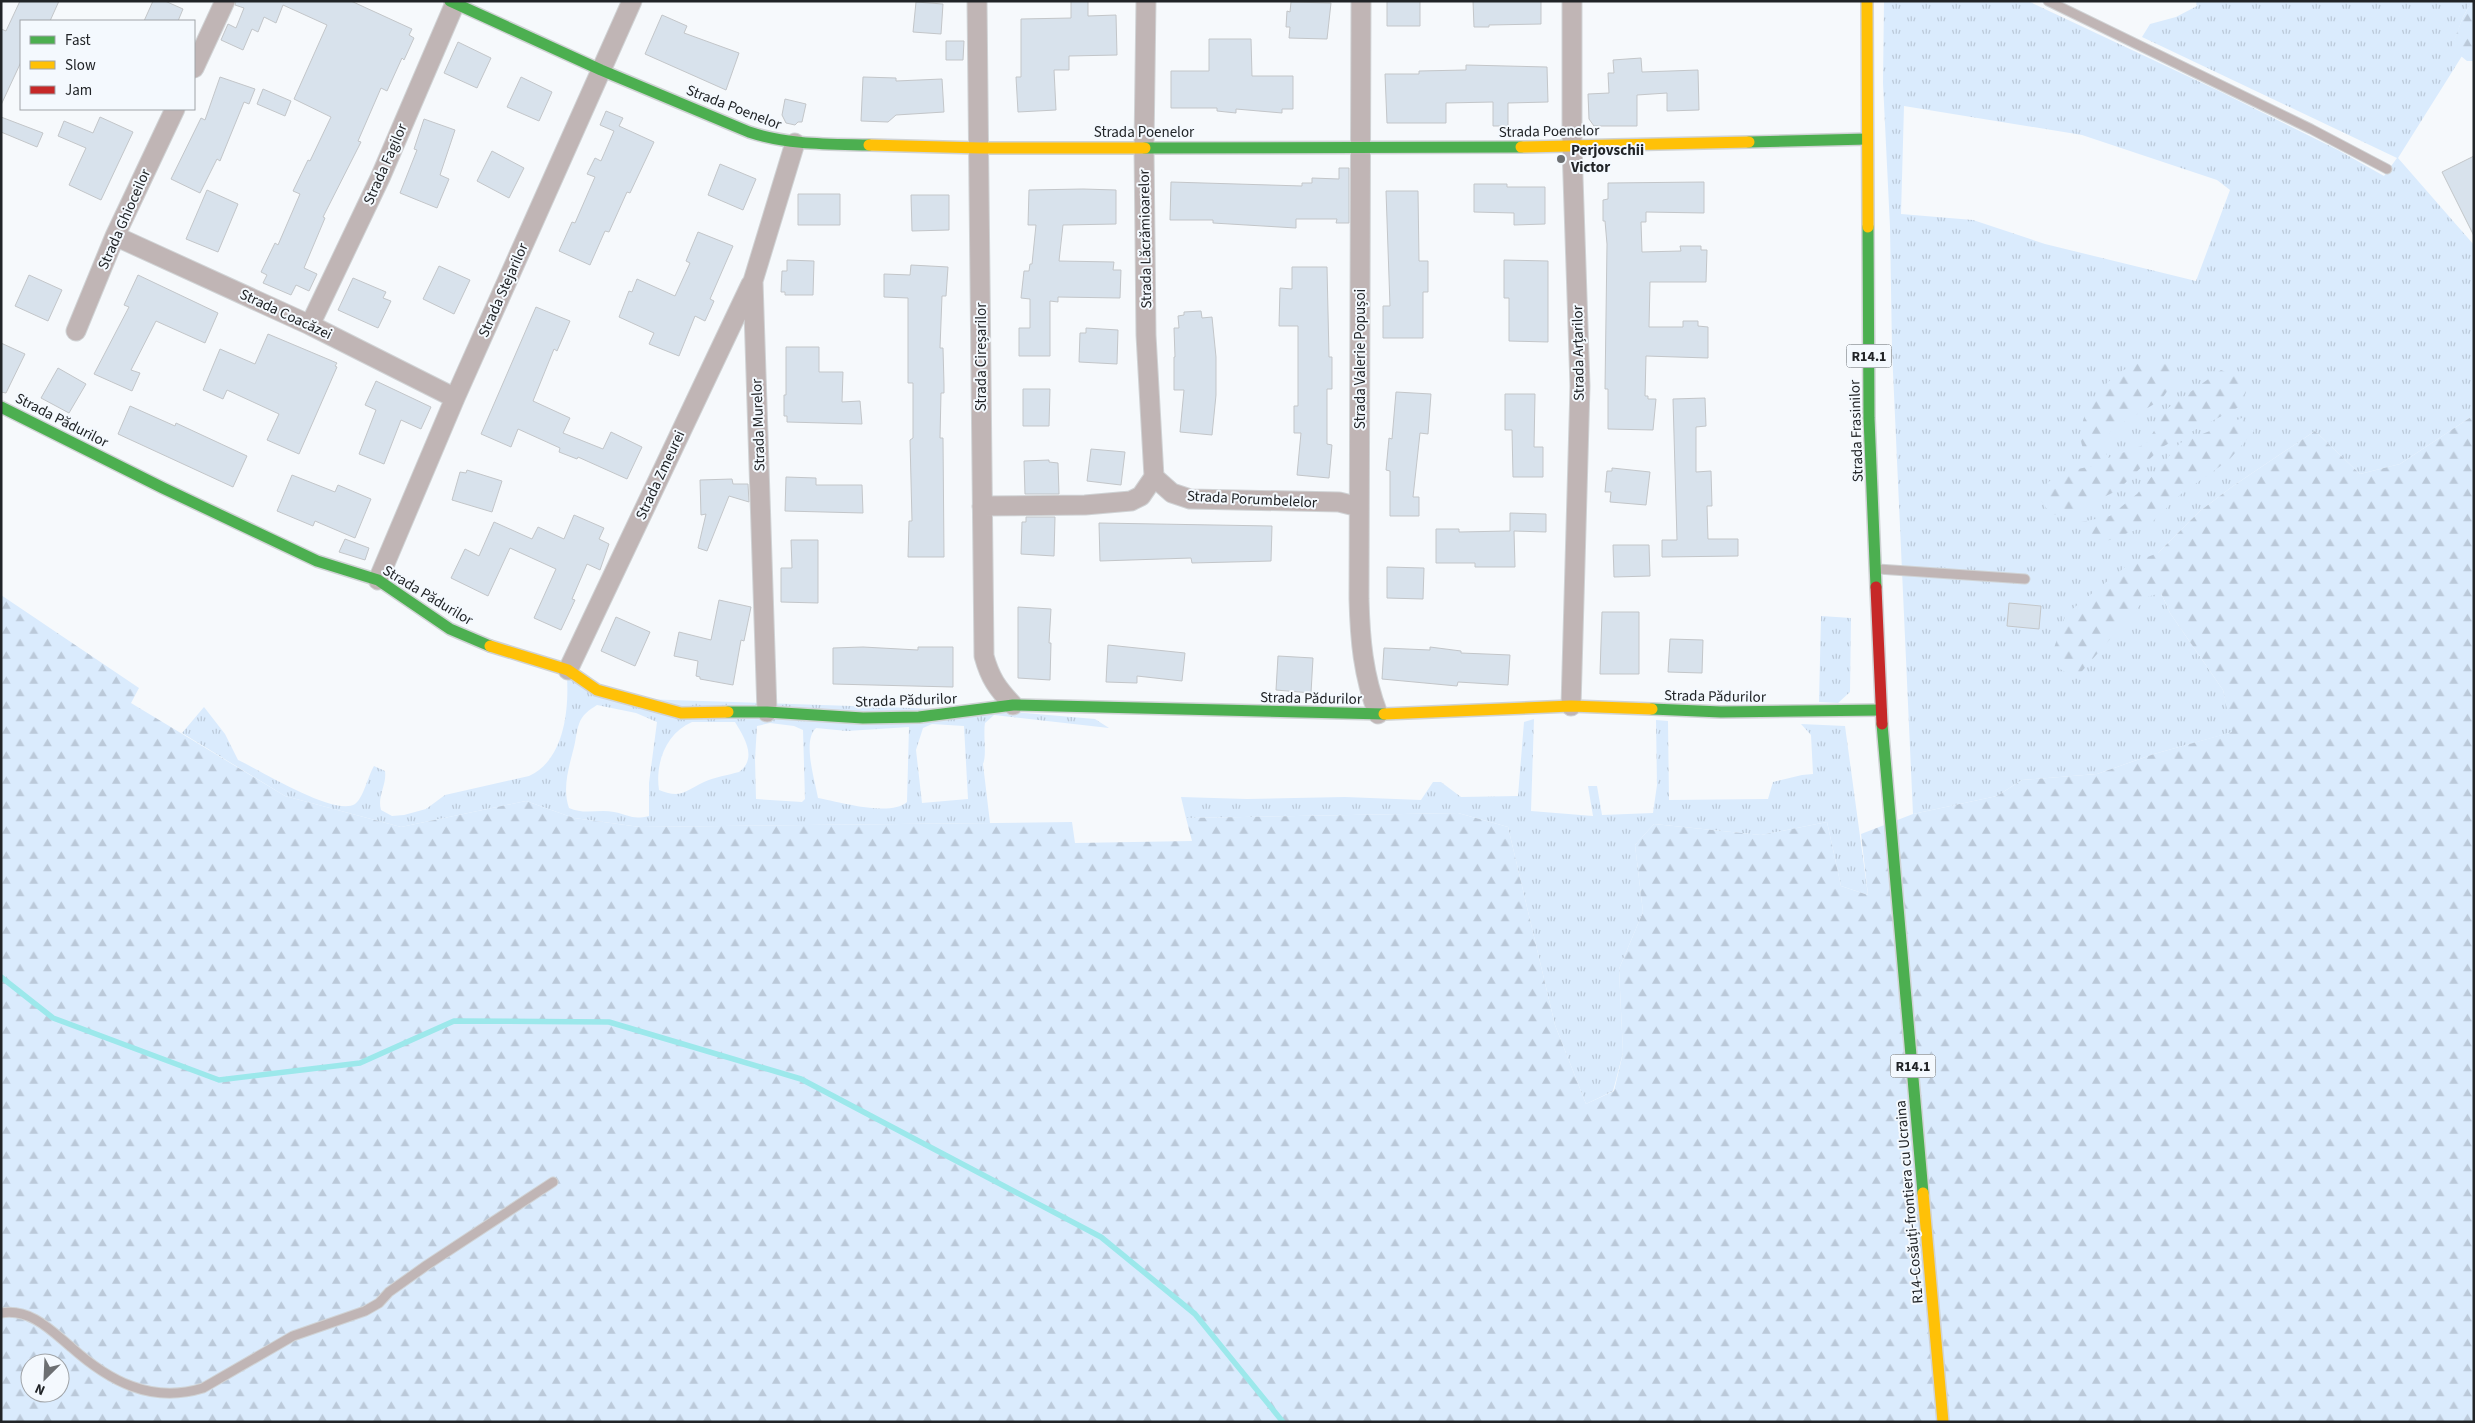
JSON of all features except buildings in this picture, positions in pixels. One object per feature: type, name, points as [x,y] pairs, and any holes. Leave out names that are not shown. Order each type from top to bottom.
[{"type":"street","points":[[195,66],[225,1]]},
{"type":"street","name":"Strada Stejarilor","points":[[378,580],[455,398],[632,1]]},
{"type":"street","name":"Strada Cireșarilor","points":[[977,1],[984,656],[990,676],[999,690],[1013,704]]},
{"type":"street","name":"Strada Lăcrămioarelor","points":[[1146,1],[1144,147],[1146,335],[1154,478]]},
{"type":"street","name":"Strada Valerie Popușoi","points":[[1361,1],[1362,147],[1359,507],[1361,652],[1368,689],[1378,714]]},
{"type":"street","name":"Strada Arțarilor","points":[[1571,706],[1580,386],[1572,147],[1572,1]]},
{"type":"street","name":"Strada Frasinilor","points":[[1867,1],[1869,418],[1881,710]]},
{"type":"street","name":"Strada Poenelor","points":[[454,2],[601,70],[749,132],[773,140],[795,143],[980,148],[1572,147],[1867,139]]},
{"type":"street","name":"Strada Fagilor","points":[[310,325],[380,178],[454,2]]},
{"type":"street","name":"Strada Ghioceilor","points":[[76,331],[115,236],[174,110]]},
{"type":"street","name":"Strada Murelor","points":[[767,712],[753,280],[795,143]]},
{"type":"street","name":"Strada Coacăzei","points":[[115,236],[310,325],[455,398]]},
{"type":"street","name":"Strada Zmeurei","points":[[568,670],[753,280]]},
{"type":"street","name":"Strada Pădurilor","points":[[1,407],[163,488],[317,560],[378,580],[450,629],[518,656],[568,670],[597,690],[681,713],[767,712],[863,718],[919,717],[1013,704],[1195,712],[1378,714],[1571,706],[1721,712],[1881,710]]},
{"type":"street","points":[[982,506],[1085,505],[1131,501],[1141,496],[1154,478]]},
{"type":"street","name":"Strada Porumbelelor","points":[[1154,478],[1172,493],[1190,498],[1339,502],[1359,507]]},
{"type":"street","name":"R14-Cosăuți-frontiera cu Ucraina","points":[[1881,710],[1943,1422]]},
{"type":"lane","points":[[2048,1],[2311,128],[2387,169]]},
{"type":"lane","points":[[1875,569],[2025,579]]},
{"type":"lane","points":[[1,1313],[9,1312],[27,1316],[45,1324],[72,1349],[118,1382],[170,1395],[188,1392],[203,1388],[293,1336],[365,1311],[379,1303],[390,1292],[427,1265],[554,1182]]},
{"type":"green space","points":[[1884,1],[2028,1],[2217,90],[2338,150],[2384,176],[2397,158],[2142,37],[2150,24],[2176,17],[2197,6],[2196,1],[2472,1],[2463,17],[2452,47],[2462,56],[2398,158],[2474,245],[2474,415],[2400,464],[2360,474],[2315,431],[2233,486],[2200,511],[2158,553],[2161,593],[2170,613],[2223,690],[2233,732],[2154,754],[2097,774],[2022,780],[1997,796],[1913,814],[1892,350],[1890,227],[1883,83]],"holes":[[[1904,106],[2082,135],[2217,180],[2230,190],[2196,281],[2045,244],[1973,220],[1901,214]]]},
{"type":"green space","points":[[2472,1],[2474,1],[2474,61],[2467,61],[2451,48],[2463,17]]},
{"type":"green space","points":[[2161,360],[2178,376],[2161,400],[2112,429],[2104,447],[2108,458],[2146,444],[2168,408],[2221,370],[2240,378],[2246,392],[2239,407],[2162,447],[2118,490],[2074,512],[2051,515],[2036,493],[2059,473],[2092,466],[2081,441],[2081,429],[2084,417],[2096,395],[2125,369],[2138,363]]},
{"type":"green space","points":[[2474,415],[2474,1422],[1,1422],[1,595],[139,688],[131,703],[285,796],[401,827],[526,801],[574,818],[640,827],[1072,822],[1075,843],[1192,841],[1186,818],[1458,813],[1508,827],[1555,1025],[1586,1104],[1614,1091],[1623,1053],[1619,969],[1643,912],[1635,845],[1654,824],[1761,835],[1827,822],[1841,886],[1868,895],[1861,834],[1913,814],[1997,796],[2022,780],[2097,774],[2154,754],[2232,732],[2223,690],[2170,613],[2161,593],[2147,597],[2076,678],[2060,669],[2054,648],[2066,614],[2129,564],[2158,553],[2200,511],[2233,486],[2315,431],[2360,474],[2400,464]]},
{"type":"green space","points":[[2242,418],[2254,431],[2229,460],[2181,494],[2149,525],[2099,544],[2081,535],[2081,522],[2110,516],[2137,494],[2180,443]]},
{"type":"green space","points":[[1821,616],[1851,618],[1850,692],[1838,703],[1819,702]]},
{"type":"green space","points":[[567,677],[610,698],[1001,711],[1095,719],[1109,728],[994,715],[985,723],[984,733],[985,755],[983,764],[990,823],[640,827],[574,818],[526,801],[401,827],[285,796],[182,733],[204,707],[225,734],[238,760],[297,791],[331,804],[345,806],[355,804],[374,766],[385,771],[385,781],[380,800],[381,810],[392,816],[404,815],[426,809],[445,795],[529,776],[541,769],[557,747],[562,733],[567,705]],"holes":[[[597,705],[636,713],[657,722],[649,783],[649,816],[634,817],[614,812],[586,812],[569,808],[566,793],[568,770],[577,730],[586,713]],[[692,722],[735,722],[748,747],[748,760],[745,766],[739,772],[708,780],[683,793],[673,794],[659,790],[659,770],[664,750],[675,733]],[[770,723],[794,726],[803,730],[805,799],[802,802],[756,799],[755,759],[757,726]],[[932,724],[964,726],[968,799],[922,803],[916,750],[923,728]],[[909,727],[907,802],[899,806],[877,808],[818,798],[810,751],[812,734],[816,728],[847,731]]]},
{"type":"green space","points":[[1534,719],[1531,811],[1593,816],[1588,786],[1597,786],[1602,815],[1653,813],[1657,785],[1656,720],[1668,721],[1669,800],[1768,799],[1773,782],[1813,774],[1811,735],[1801,724],[1845,726],[1868,895],[1841,886],[1827,822],[1761,835],[1654,824],[1635,845],[1643,912],[1619,969],[1623,1053],[1613,1091],[1586,1104],[1555,1025],[1508,827],[1458,813],[1186,818],[1181,797],[1247,799],[1345,797],[1421,800],[1433,782],[1441,782],[1461,797],[1518,796],[1524,722]]},
{"type":"waterway","points":[[1,977],[53,1018],[219,1080],[360,1063],[454,1021],[609,1022],[801,1079],[1101,1237],[1195,1314],[1283,1422]]},
{"type":"traffic: fast","points":[[450,1],[601,70],[749,132],[793,142],[869,145]]},
{"type":"traffic: fast","points":[[1749,142],[1867,139]]},
{"type":"traffic: fast","points":[[1145,148],[1521,147]]},
{"type":"traffic: fast","points":[[1868,227],[1869,418],[1876,587]]},
{"type":"traffic: fast","points":[[1,407],[163,488],[317,561],[378,580],[450,629],[490,646]]},
{"type":"traffic: fast","points":[[728,712],[767,712],[863,718],[919,717],[1013,705],[1384,714]]},
{"type":"traffic: fast","points":[[1652,709],[1721,712],[1881,710]]},
{"type":"traffic: fast","points":[[1882,724],[1923,1193]]},
{"type":"traffic: slow","points":[[1867,1],[1868,227]]},
{"type":"traffic: slow","points":[[1521,147],[1749,142]]},
{"type":"traffic: slow","points":[[869,145],[980,148],[1145,148]]},
{"type":"traffic: slow","points":[[490,646],[568,670],[597,690],[681,713],[728,712]]},
{"type":"traffic: slow","points":[[1384,714],[1571,706],[1652,709]]},
{"type":"traffic: slow","points":[[1923,1193],[1943,1422]]},
{"type":"traffic: jam","points":[[1876,587],[1882,724]]},
{"type":"place","name":"Perjovschii Victor","points":[[1561,159]]}]
